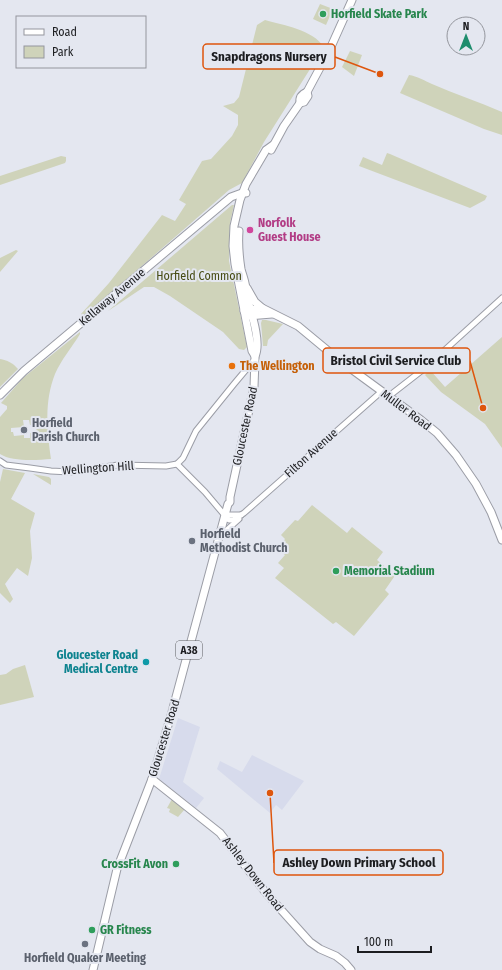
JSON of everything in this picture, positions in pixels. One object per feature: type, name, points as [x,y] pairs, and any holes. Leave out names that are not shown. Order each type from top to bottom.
[{"type":"main road","name":"Gloucester Road","points":[[93,970],[117,869],[152,779],[172,712],[228,504],[227,502],[230,496],[254,387],[255,358],[258,351],[233,246],[234,226],[243,197],[270,153],[273,145],[300,103],[304,102],[308,96],[307,92],[352,0]]},
{"type":"main road","name":"Gloucester Road","points":[[243,197],[238,245],[246,288],[248,313]]},
{"type":"main road","name":"Kellaway Avenue","points":[[0,395],[24,371],[226,202],[243,197]]},
{"type":"main road","name":"Muller Road","points":[[246,288],[255,302],[262,308],[298,326],[339,360],[437,433],[456,455],[476,484],[491,512],[502,540]]},
{"type":"main road","points":[[248,313],[262,308]]},
{"type":"main road","points":[[248,313],[272,314]]},
{"type":"main road","name":"Ashley Down Road","points":[[152,779],[220,833],[266,893],[310,942],[320,949],[336,956],[351,970]]},
{"type":"street","points":[[389,396],[424,368],[502,298]]},
{"type":"street","points":[[242,515],[225,515],[177,464],[183,458],[196,431],[255,358]]},
{"type":"street","name":"Filton Avenue","points":[[219,537],[382,391]]},
{"type":"street","name":"Wellington Hill","points":[[0,461],[6,464],[62,472],[81,471],[118,465],[166,466],[177,464]]},
{"type":"shaded area","points":[[178,718],[200,727],[183,782],[204,798],[196,808],[159,779]]},
{"type":"shaded area","points":[[252,755],[304,781],[282,810],[276,805],[270,813],[217,769],[220,761],[242,772]]},
{"type":"green space","name":"Horfield Skate Park","points":[[320,4],[333,9],[326,25],[313,19]]},
{"type":"green space","name":"Horfield Common","points":[[265,20],[305,32],[313,36],[324,47],[264,142],[242,183],[229,190],[104,299],[82,316],[81,314],[109,283],[162,215],[175,221],[186,204],[179,200],[202,161],[211,159],[232,136],[238,125],[238,115],[223,106],[234,103],[239,97],[257,25]]},
{"type":"green space","points":[[350,51],[362,55],[354,76],[342,67]]},
{"type":"green space","points":[[409,75],[418,77],[441,88],[502,112],[502,135],[484,129],[400,93]]},
{"type":"green space","points":[[387,153],[487,196],[485,200],[470,208],[359,166],[363,157],[382,165]]},
{"type":"green space","points":[[61,156],[66,157],[65,163],[0,185],[0,176]]},
{"type":"green space","name":"Horfield Common","points":[[232,205],[234,205],[230,223],[229,261],[247,347],[244,350],[239,349],[223,332],[170,296],[154,287],[144,287],[108,311]]},
{"type":"green space","points":[[16,250],[18,251],[0,272],[0,258]]},
{"type":"green space","points":[[262,320],[283,324],[268,340],[267,346],[263,346]]},
{"type":"green space","points":[[80,332],[57,369],[49,395],[47,416],[51,459],[18,459],[5,457],[0,454],[0,417],[7,409],[7,406],[1,403],[23,378]],"holes":[[[23,420],[29,420],[30,425],[36,426],[37,433],[30,433],[30,438],[24,438],[24,435],[14,436],[13,432],[11,432],[11,428],[24,427]]]},
{"type":"green space","points":[[502,337],[502,448],[485,424],[441,392],[425,375],[430,370],[445,387]]},
{"type":"green space","points":[[0,359],[10,362],[18,369],[0,387]]},
{"type":"green space","points":[[3,469],[25,473],[11,499],[35,513],[30,531],[32,558],[28,576],[17,568],[5,584],[13,599],[10,603],[0,593],[0,482]]},
{"type":"green space","points":[[33,474],[49,477],[51,479],[51,485]]},
{"type":"green space","name":"Memorial Stadium","points":[[312,505],[347,533],[352,527],[383,552],[377,560],[394,574],[394,577],[385,590],[389,594],[354,636],[336,622],[333,624],[275,578],[284,568],[278,563],[285,555],[280,551],[282,548],[279,547],[285,539],[281,535],[295,520],[298,521]]},
{"type":"green space","points":[[25,665],[34,697],[0,705],[0,675],[6,674],[13,669]]},
{"type":"green space","points":[[172,799],[185,809],[178,817],[169,812],[170,809],[167,808]]},
{"type":"place","name":"Horfield Skate Park","points":[[323,14]]},
{"type":"place","name":"Snapdragons Nursery","points":[[380,74]]},
{"type":"place","name":"Norfolk Guest House","points":[[250,230]]},
{"type":"place","name":"The Wellington","points":[[232,366]]},
{"type":"place","name":"Bristol Civil Service Club","points":[[483,408]]},
{"type":"place","name":"Horfield Parish Church","points":[[24,430]]},
{"type":"place","name":"Horfield Methodist Church","points":[[192,541]]},
{"type":"place","name":"Memorial Stadium","points":[[336,571]]},
{"type":"place","name":"Gloucester Road Medical Centre","points":[[146,662]]},
{"type":"place","name":"Ashley Down Primary School","points":[[270,793]]},
{"type":"place","name":"CrossFit Avon","points":[[176,864]]},
{"type":"place","name":"GR Fitness","points":[[92,930]]},
{"type":"place","name":"Horfield Quaker Meeting","points":[[85,944]]}]
